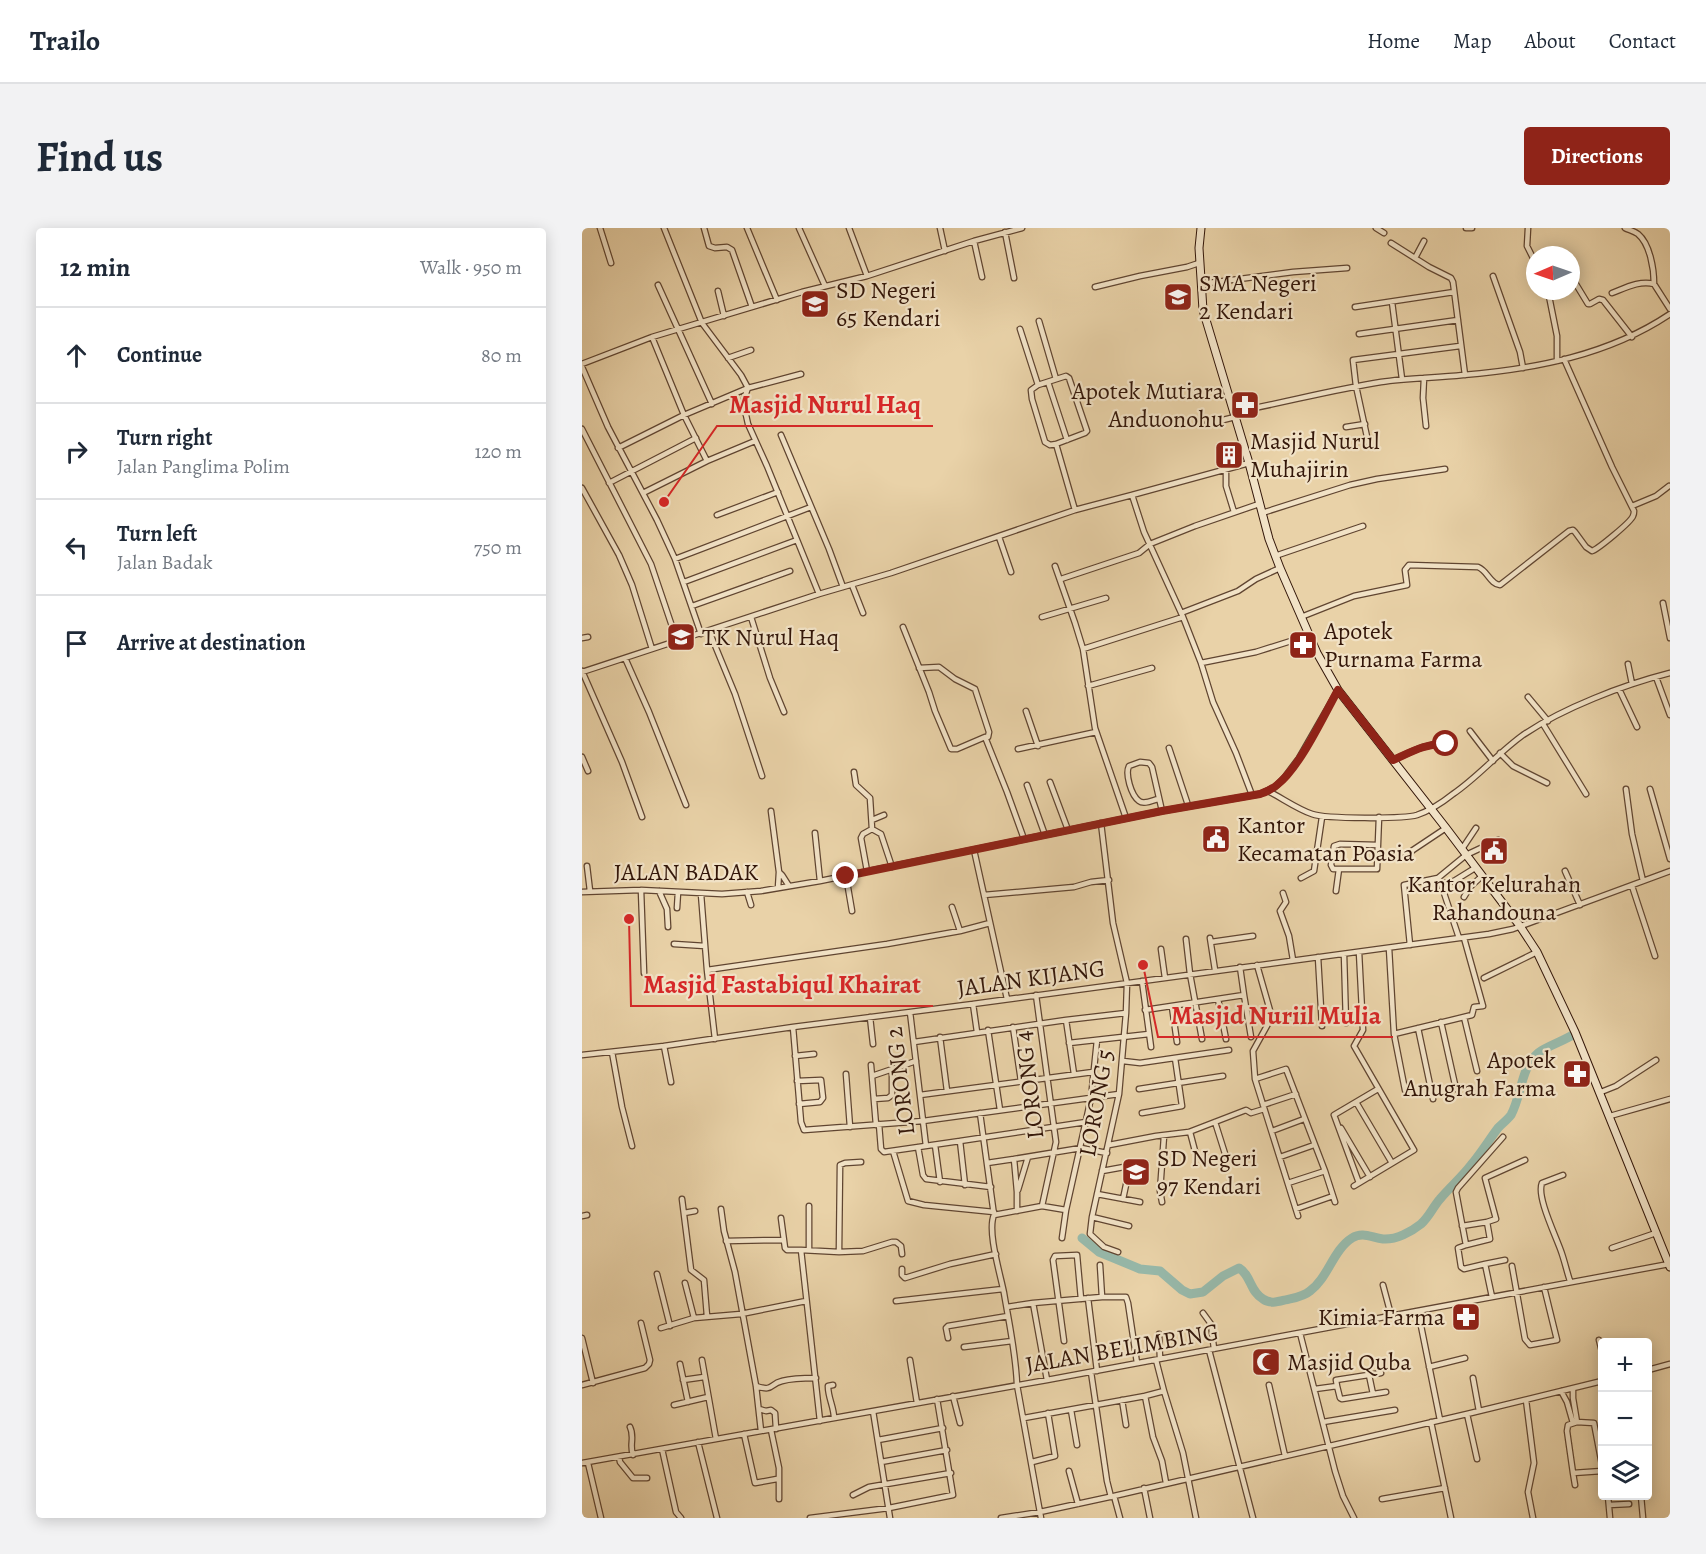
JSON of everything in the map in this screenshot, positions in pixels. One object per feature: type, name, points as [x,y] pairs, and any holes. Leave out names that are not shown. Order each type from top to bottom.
[{"type":"street","points":[[600,228],[611,263]]},
{"type":"street","points":[[664,228],[702,323],[748,388]]},
{"type":"street","points":[[704,228],[709,246],[727,247],[732,250],[752,307]]},
{"type":"street","points":[[747,228],[777,300]]},
{"type":"street","points":[[799,228],[825,286]]},
{"type":"street","points":[[849,228],[867,276]]},
{"type":"street","points":[[940,228],[945,251]]},
{"type":"street","points":[[701,634],[675,559],[618,448],[582,365],[652,337],[825,286],[867,276],[1022,228]]},
{"type":"street","points":[[1201,228],[1199,263],[1203,310],[1275,556],[1301,617],[1326,671],[1338,690],[1446,828],[1537,952],[1575,1032],[1656,1233],[1666,1247],[1669,1265]]},
{"type":"street","points":[[1376,228],[1384,233]]},
{"type":"street","points":[[1466,228],[1472,228]]},
{"type":"street","points":[[1528,228],[1526,242],[1528,246]]},
{"type":"street","points":[[1624,228],[1635,232],[1643,240],[1648,251],[1654,284],[1670,309]]},
{"type":"street","points":[[1005,232],[1014,278]]},
{"type":"street","points":[[974,241],[982,277]]},
{"type":"street","points":[[1415,258],[1424,241]]},
{"type":"street","points":[[1391,243],[1451,278],[1465,375]]},
{"type":"street","points":[[1095,286],[1199,263]]},
{"type":"street","points":[[1201,284],[1293,272],[1347,268]]},
{"type":"street","points":[[1493,276],[1520,352],[1523,368]]},
{"type":"street","points":[[1612,293],[1640,283],[1654,284]]},
{"type":"street","points":[[658,285],[712,404]]},
{"type":"street","points":[[717,291],[724,316]]},
{"type":"street","points":[[1580,291],[1588,304],[1602,300],[1632,337]]},
{"type":"street","points":[[1355,307],[1454,292]]},
{"type":"street","points":[[1550,300],[1557,336],[1557,361]]},
{"type":"street","points":[[1392,302],[1402,379]]},
{"type":"street","points":[[1207,424],[1234,415],[1356,386],[1402,379],[1523,368],[1557,361],[1598,350],[1632,337],[1670,314]]},
{"type":"street","points":[[1359,334],[1458,320]]},
{"type":"street","points":[[1039,321],[1056,379]]},
{"type":"street","points":[[1020,329],[1038,385]]},
{"type":"street","points":[[652,337],[684,416],[707,461]]},
{"type":"street","points":[[1369,446],[1356,386],[1353,360],[1460,346]]},
{"type":"street","points":[[728,358],[751,350]]},
{"type":"street","points":[[1301,617],[1354,597],[1407,585],[1406,570],[1409,565],[1478,567],[1483,569],[1494,583],[1500,585],[1571,530],[1589,551],[1595,550],[1632,519],[1634,511],[1632,506],[1564,359]]},
{"type":"street","points":[[618,448],[748,388],[801,374]]},
{"type":"street","points":[[1066,376],[1069,378],[1087,431],[1050,446],[1045,442],[1031,393],[1033,387],[1048,382],[1066,376]]},
{"type":"street","points":[[1424,378],[1423,398],[1426,426]]},
{"type":"street","points":[[1048,382],[1067,440]]},
{"type":"street","points":[[748,388],[744,399],[745,414],[819,594]]},
{"type":"street","points":[[1346,427],[1365,424]]},
{"type":"street","points":[[582,429],[655,575],[677,641]]},
{"type":"street","points":[[781,435],[830,549],[843,587]]},
{"type":"street","points":[[609,483],[696,438]]},
{"type":"street","points":[[643,493],[707,461],[755,441]]},
{"type":"street","points":[[1056,444],[1075,510]]},
{"type":"street","points":[[642,817],[622,762],[582,672],[999,537],[1075,510],[1249,463]]},
{"type":"street","points":[[1226,468],[1226,486],[1233,512]]},
{"type":"street","points":[[1262,513],[1350,485],[1445,469]]},
{"type":"street","points":[[1632,506],[1656,496],[1669,486]]},
{"type":"street","points":[[582,488],[619,555],[632,585],[652,649]]},
{"type":"street","points":[[717,515],[778,492]]},
{"type":"street","points":[[1132,495],[1149,544],[1182,615],[1213,702],[1252,795]]},
{"type":"street","points":[[1061,579],[1139,553],[1149,544],[1195,525],[1259,504]]},
{"type":"street","points":[[675,559],[811,507]]},
{"type":"street","points":[[1275,556],[1363,526]]},
{"type":"street","points":[[999,537],[1011,572]]},
{"type":"street","points":[[684,582],[797,540]]},
{"type":"street","points":[[1055,566],[1083,649],[1096,732],[1126,818]]},
{"type":"street","points":[[1083,649],[1182,615],[1238,591],[1256,579],[1280,568]]},
{"type":"street","points":[[692,606],[790,571]]},
{"type":"street","points":[[852,585],[863,613]]},
{"type":"street","points":[[1042,617],[1106,598]]},
{"type":"street","points":[[1663,603],[1670,638]]},
{"type":"street","points":[[751,617],[770,678],[784,712]]},
{"type":"street","points":[[903,627],[919,668],[929,692],[934,711],[951,749],[957,749],[988,737],[989,732],[975,689],[955,680],[939,667],[919,668]]},
{"type":"street","points":[[709,631],[735,694],[762,776]]},
{"type":"street","points":[[1201,663],[1256,652],[1310,635]]},
{"type":"street","points":[[625,658],[686,805]]},
{"type":"street","points":[[1628,664],[1632,684]]},
{"type":"street","points":[[1088,686],[1152,668]]},
{"type":"street","points":[[1268,791],[1309,813],[1322,817],[1414,816],[1461,789],[1494,761],[1500,753],[1545,722],[1619,689],[1670,673]]},
{"type":"street","points":[[1656,676],[1670,715]]},
{"type":"street","points":[[1619,689],[1637,727]]},
{"type":"street","name":"JALAN BADAK","points":[[582,892],[641,890],[701,894],[778,888],[1268,791],[1284,778],[1299,758],[1338,690]]},
{"type":"street","points":[[1528,697],[1586,794]]},
{"type":"street","points":[[1026,711],[1038,746]]},
{"type":"street","points":[[1470,731],[1494,761]]},
{"type":"street","points":[[1018,749],[1096,732]]},
{"type":"street","points":[[985,737],[1024,839]]},
{"type":"street","points":[[1393,760],[1422,746],[1446,744]]},
{"type":"street","points":[[1169,748],[1188,806]]},
{"type":"street","points":[[1500,753],[1513,766],[1547,783]]},
{"type":"street","points":[[582,757],[588,771]]},
{"type":"street","points":[[1158,799],[1139,801],[1131,789],[1127,776],[1129,766],[1140,762],[1149,763],[1152,767],[1162,811]]},
{"type":"street","points":[[854,772],[856,785],[870,798],[872,828]]},
{"type":"street","points":[[1050,782],[1068,830]]},
{"type":"street","points":[[1027,785],[1046,835]]},
{"type":"street","points":[[1626,789],[1632,834],[1643,881]]},
{"type":"street","points":[[1650,789],[1670,859]]},
{"type":"street","points":[[771,811],[779,872],[778,888]]},
{"type":"street","points":[[872,820],[884,815]]},
{"type":"street","points":[[1301,878],[1314,871],[1322,817]]},
{"type":"street","points":[[1378,845],[1340,844],[1334,846],[1331,865],[1334,869],[1377,869],[1378,845],[1379,817]]},
{"type":"street","name":"LORONG 5","points":[[1101,823],[1113,923],[1127,983],[1125,1037],[1119,1094],[1090,1234],[1104,1247],[1118,1252]]},
{"type":"street","points":[[872,828],[879,831],[883,837],[892,867]]},
{"type":"street","points":[[867,871],[861,838],[872,828]]},
{"type":"street","points":[[1405,858],[1446,828]]},
{"type":"street","points":[[1439,881],[1464,852],[1476,828]]},
{"type":"street","points":[[815,833],[820,881]]},
{"type":"street","points":[[1464,852],[1498,840]]},
{"type":"street","points":[[974,850],[1007,999]]},
{"type":"street","points":[[587,866],[590,891]]},
{"type":"street","points":[[1410,945],[1404,886],[1454,881],[1475,868]]},
{"type":"street","points":[[1336,891],[1339,869]]},
{"type":"street","points":[[1565,871],[1580,905]]},
{"type":"street","name":"JALAN KIJANG","points":[[582,1055],[664,1046],[1461,938],[1508,930],[1670,871]]},
{"type":"street","points":[[779,872],[789,886]]},
{"type":"street","points":[[846,876],[852,911]]},
{"type":"street","points":[[1464,897],[1470,887],[1482,876]]},
{"type":"street","points":[[984,895],[1074,887],[1109,879]]},
{"type":"street","points":[[1394,1034],[1472,1015],[1474,1006],[1483,1006],[1461,938],[1439,881]]},
{"type":"street","points":[[1632,886],[1655,956]]},
{"type":"street","points":[[641,890],[644,973]]},
{"type":"street","points":[[659,891],[667,909],[668,927]]},
{"type":"street","points":[[677,908],[678,892]]},
{"type":"street","points":[[747,892],[751,905]]},
{"type":"street","points":[[1283,893],[1286,902],[1280,911],[1289,936],[1293,960]]},
{"type":"street","points":[[701,894],[715,1039]]},
{"type":"street","points":[[952,907],[960,931]]},
{"type":"street","points":[[707,970],[887,944],[960,931],[990,923]]},
{"type":"street","points":[[1215,970],[1211,940],[1253,936]]},
{"type":"street","points":[[1186,939],[1202,1039]]},
{"type":"street","points":[[675,944],[705,946]]},
{"type":"street","points":[[1389,948],[1394,1034],[1405,1090]]},
{"type":"street","points":[[1161,949],[1165,978]]},
{"type":"street","points":[[1334,1115],[1357,1184],[1414,1150],[1354,1046],[1363,1029],[1359,952]]},
{"type":"street","points":[[1484,978],[1537,952]]},
{"type":"street","points":[[1344,954],[1346,1023]]},
{"type":"street","points":[[1318,957],[1322,1026]]},
{"type":"street","points":[[1257,965],[1270,1014],[1268,1024],[1253,1051],[1255,1080],[1298,1216]]},
{"type":"street","points":[[1240,967],[1251,1037]]},
{"type":"street","points":[[1142,981],[1151,1047]]},
{"type":"street","name":"LORONG 4","points":[[1036,995],[1055,1136],[1054,1152],[1042,1206]]},
{"type":"street","points":[[1145,1010],[1244,995]]},
{"type":"street","points":[[1218,999],[1226,1039]]},
{"type":"street","points":[[973,1004],[977,1032]]},
{"type":"street","points":[[1172,1007],[1177,1042]]},
{"type":"street","name":"LORONG 2","points":[[910,1012],[926,1146]]},
{"type":"street","points":[[914,1041],[1126,1012]]},
{"type":"street","points":[[870,1017],[873,1044]]},
{"type":"street","points":[[1464,1017],[1477,1071]]},
{"type":"street","points":[[1066,1020],[1074,1074]]},
{"type":"street","points":[[1441,1022],[1456,1089]]},
{"type":"street","points":[[793,1027],[799,1104],[804,1130],[923,1121],[1119,1094]]},
{"type":"street","points":[[1013,1027],[1021,1081]]},
{"type":"street","points":[[1418,1028],[1433,1100]]},
{"type":"street","points":[[988,1030],[1000,1110]]},
{"type":"street","points":[[1069,1043],[1149,1034]]},
{"type":"street","points":[[940,1037],[946,1091]]},
{"type":"street","points":[[1062,1238],[1091,1098],[1097,1040]]},
{"type":"street","points":[[664,1046],[670,1082]]},
{"type":"street","points":[[1123,1061],[1140,1063],[1229,1050]]},
{"type":"street","points":[[612,1052],[632,1146]]},
{"type":"street","points":[[795,1056],[814,1054]]},
{"type":"street","points":[[1142,1113],[1182,1106],[1174,1058]]},
{"type":"street","points":[[1600,1092],[1616,1086],[1656,1060]]},
{"type":"street","points":[[872,1076],[916,1062]]},
{"type":"street","points":[[871,1065],[877,1124],[883,1151],[1086,1122]]},
{"type":"street","points":[[874,1099],[888,1098],[892,1095],[892,1069]]},
{"type":"street","points":[[1255,1080],[1286,1069],[1334,1199],[1296,1209]]},
{"type":"street","points":[[920,1095],[1093,1072]]},
{"type":"street","points":[[846,1074],[850,1127]]},
{"type":"street","points":[[1139,1089],[1223,1076]]},
{"type":"street","points":[[798,1081],[820,1080],[823,1098],[820,1102],[799,1104]]},
{"type":"street","points":[[1334,1115],[1378,1089]]},
{"type":"street","points":[[1109,1145],[1190,1132],[1246,1110],[1251,1113],[1296,1094]]},
{"type":"street","points":[[1610,1116],[1670,1099]]},
{"type":"street","points":[[1356,1102],[1392,1163]]},
{"type":"street","points":[[980,1113],[994,1214],[991,1226],[993,1242],[1008,1316],[1017,1385],[1041,1515]]},
{"type":"street","points":[[1334,1115],[1370,1177]]},
{"type":"street","points":[[1272,1131],[1304,1119]]},
{"type":"street","points":[[1215,1122],[1227,1160]]},
{"type":"street","points":[[1190,1132],[1195,1151]]},
{"type":"street","points":[[1162,1202],[1160,1191],[1164,1136]]},
{"type":"street","points":[[1466,1245],[1456,1191],[1503,1137]]},
{"type":"street","points":[[960,1141],[965,1185]]},
{"type":"street","points":[[935,1145],[940,1182]]},
{"type":"street","points":[[1280,1157],[1314,1145]]},
{"type":"street","points":[[918,1147],[926,1179],[991,1187]]},
{"type":"street","points":[[987,1163],[1081,1148],[1107,1153]]},
{"type":"street","points":[[893,1151],[908,1201],[994,1214],[1042,1206],[1066,1210]]},
{"type":"street","points":[[1017,1192],[1028,1157]]},
{"type":"street","points":[[1014,1159],[1017,1211]]},
{"type":"street","points":[[1485,1178],[1525,1160]]},
{"type":"street","points":[[839,1251],[840,1166],[845,1163],[861,1162]]},
{"type":"street","points":[[1102,1171],[1146,1163]]},
{"type":"street","points":[[1462,1226],[1497,1218],[1479,1165]]},
{"type":"street","points":[[1123,1200],[1130,1166]]},
{"type":"street","points":[[1288,1183],[1325,1171]]},
{"type":"street","points":[[1563,1175],[1542,1183],[1540,1186],[1545,1209],[1570,1281]]},
{"type":"street","points":[[1097,1194],[1140,1202]]},
{"type":"street","points":[[682,1199],[690,1270],[704,1280],[707,1316]]},
{"type":"street","points":[[809,1206],[809,1250]]},
{"type":"street","points":[[721,1209],[756,1386],[761,1431]]},
{"type":"street","points":[[684,1213],[695,1211]]},
{"type":"street","points":[[1092,1217],[1129,1226]]},
{"type":"street","points":[[781,1218],[783,1240],[787,1250],[863,1251],[896,1242],[901,1246],[902,1254]]},
{"type":"street","points":[[1487,1222],[1492,1238],[1458,1248],[1462,1268],[1505,1260]]},
{"type":"street","points":[[1612,1248],[1656,1233]]},
{"type":"street","points":[[726,1242],[783,1240]]},
{"type":"street","points":[[801,1250],[820,1421]]},
{"type":"street","points":[[902,1269],[902,1277],[905,1278],[950,1264],[996,1254]]},
{"type":"street","points":[[1064,1341],[1053,1259],[1055,1256],[1077,1254],[1081,1299]]},
{"type":"street","points":[[1485,1264],[1492,1297]]},
{"type":"street","points":[[1100,1265],[1102,1297]]},
{"type":"street","name":"JALAN BELIMBING","points":[[585,1463],[1097,1371],[1570,1281],[1669,1265]]},
{"type":"street","points":[[1512,1266],[1525,1339],[1531,1345],[1557,1339],[1544,1287]]},
{"type":"street","points":[[657,1274],[670,1326]]},
{"type":"street","points":[[685,1283],[694,1318]]},
{"type":"street","points":[[1383,1285],[1391,1315]]},
{"type":"street","points":[[896,1301],[1003,1289]]},
{"type":"street","points":[[1006,1307],[1102,1297],[1127,1299],[1137,1363]]},
{"type":"street","points":[[1088,1298],[1097,1371]]},
{"type":"street","points":[[661,1328],[694,1318],[741,1314],[806,1301]]},
{"type":"street","points":[[1033,1303],[1047,1380]]},
{"type":"street","points":[[1418,1311],[1440,1420]]},
{"type":"street","points":[[1203,1313],[1211,1324],[1211,1349],[1238,1467],[1253,1518]]},
{"type":"street","points":[[948,1338],[946,1328],[948,1326],[1008,1316]]},
{"type":"street","points":[[582,1385],[648,1366],[650,1360],[641,1323]]},
{"type":"street","points":[[1300,1333],[1339,1485],[1354,1518]]},
{"type":"street","points":[[1159,1334],[1158,1359],[1164,1391],[1183,1453],[1196,1518]]},
{"type":"street","points":[[582,1338],[593,1383]]},
{"type":"street","points":[[964,1347],[1011,1341]]},
{"type":"street","points":[[1429,1367],[1465,1358]]},
{"type":"street","points":[[702,1360],[716,1439]]},
{"type":"street","points":[[910,1360],[917,1404]]},
{"type":"street","points":[[680,1364],[687,1402]]},
{"type":"street","points":[[1652,1369],[1670,1364]]},
{"type":"street","points":[[1091,1372],[1107,1481],[1120,1518]]},
{"type":"street","points":[[1381,1373],[1336,1380],[1340,1399],[1386,1392]]},
{"type":"street","points":[[1369,1375],[1373,1394]]},
{"type":"street","points":[[683,1380],[704,1377]]},
{"type":"street","points":[[756,1386],[765,1389],[778,1382],[816,1378]]},
{"type":"street","points":[[1473,1378],[1479,1411]]},
{"type":"street","points":[[1001,1518],[1041,1515],[1144,1488],[1598,1382]]},
{"type":"street","points":[[832,1385],[828,1386],[828,1397],[834,1411],[834,1418]]},
{"type":"street","points":[[1269,1385],[1286,1456]]},
{"type":"street","points":[[1315,1389],[1337,1386]]},
{"type":"street","points":[[1573,1388],[1575,1423]]},
{"type":"street","points":[[1024,1418],[1164,1391]]},
{"type":"street","points":[[1561,1391],[1575,1423]]},
{"type":"street","points":[[953,1396],[960,1423]]},
{"type":"street","points":[[1145,1396],[1153,1437],[1162,1461],[1166,1483]]},
{"type":"street","points":[[674,1405],[708,1397]]},
{"type":"street","points":[[810,1518],[889,1508],[952,1495],[954,1492],[937,1399]]},
{"type":"street","points":[[1122,1400],[1126,1425]]},
{"type":"street","points":[[1526,1400],[1534,1463],[1528,1492],[1533,1518]]},
{"type":"street","points":[[759,1409],[771,1410],[775,1413],[773,1430],[779,1468],[780,1499]]},
{"type":"street","points":[[1071,1410],[1077,1445]]},
{"type":"street","points":[[1323,1422],[1395,1410]]},
{"type":"street","points":[[873,1411],[891,1518]]},
{"type":"street","points":[[1032,1462],[1055,1456],[1048,1413]]},
{"type":"street","points":[[1467,1414],[1477,1459]]},
{"type":"street","points":[[1431,1422],[1451,1518]]},
{"type":"street","points":[[1575,1485],[1569,1425],[1594,1423],[1598,1446]]},
{"type":"street","points":[[630,1427],[633,1434],[631,1447],[633,1455]]},
{"type":"street","points":[[878,1440],[943,1428]]},
{"type":"street","points":[[744,1434],[755,1483],[777,1479]]},
{"type":"street","points":[[698,1442],[717,1518]]},
{"type":"street","points":[[662,1449],[676,1512],[681,1518]]},
{"type":"street","points":[[882,1462],[947,1450]]},
{"type":"street","points":[[619,1457],[633,1478],[647,1478]]},
{"type":"street","points":[[585,1463],[601,1518]]},
{"type":"street","points":[[1069,1471],[1078,1504]]},
{"type":"street","points":[[1573,1473],[1598,1471]]},
{"type":"street","points":[[853,1495],[866,1488],[951,1473]]},
{"type":"street","points":[[1144,1488],[1150,1518]]},
{"type":"street","points":[[1382,1499],[1445,1488]]},
{"type":"street","points":[[1608,1500],[1610,1518]]},
{"type":"street","points":[[1641,1500],[1643,1518]]},
{"type":"street","points":[[1609,1505],[1629,1504]]},
{"type":"waterway","points":[[1082,1238],[1099,1252],[1140,1269],[1160,1271],[1190,1294],[1203,1292],[1223,1276],[1239,1268],[1246,1275],[1255,1292],[1266,1301],[1276,1302],[1304,1295],[1316,1285],[1345,1243],[1352,1238],[1364,1235],[1383,1239],[1398,1237],[1421,1224],[1511,1115],[1524,1074],[1532,1059],[1542,1050],[1574,1034]]},
{"type":"place","name":"SMA Negeri 2 Kendari","points":[[1178,297]]},
{"type":"place","name":"SD Negeri 65 Kendari","points":[[815,304]]},
{"type":"place","name":"Apotek Mutiara Anduonohu","points":[[1245,405]]},
{"type":"place","name":"Masjid Nurul Muhajirin","points":[[1229,455]]},
{"type":"place","name":"Masjid Nurul Haq","points":[[664,502]]},
{"type":"place","name":"TK Nurul Haq","points":[[681,637]]},
{"type":"place","name":"Apotek Purnama Farma","points":[[1303,645]]},
{"type":"place","name":"Kantor Kecamatan Poasia","points":[[1216,839]]},
{"type":"place","name":"Kantor Kelurahan Rahandouna","points":[[1494,851]]},
{"type":"place","name":"Masjid Fastabiqul Khairat","points":[[629,919]]},
{"type":"place","name":"Masjid Nuriil Mulia","points":[[1143,965]]},
{"type":"place","name":"Apotek Anugrah Farma","points":[[1577,1074]]},
{"type":"place","name":"SD Negeri 97 Kendari","points":[[1136,1172]]},
{"type":"place","name":"Kimia Farma","points":[[1466,1317]]},
{"type":"place","name":"Masjid Quba","points":[[1266,1362]]},
{"type":"route","points":[[846,876],[1268,791],[1284,778],[1299,758],[1338,690],[1393,760],[1422,746],[1446,744]]}]
